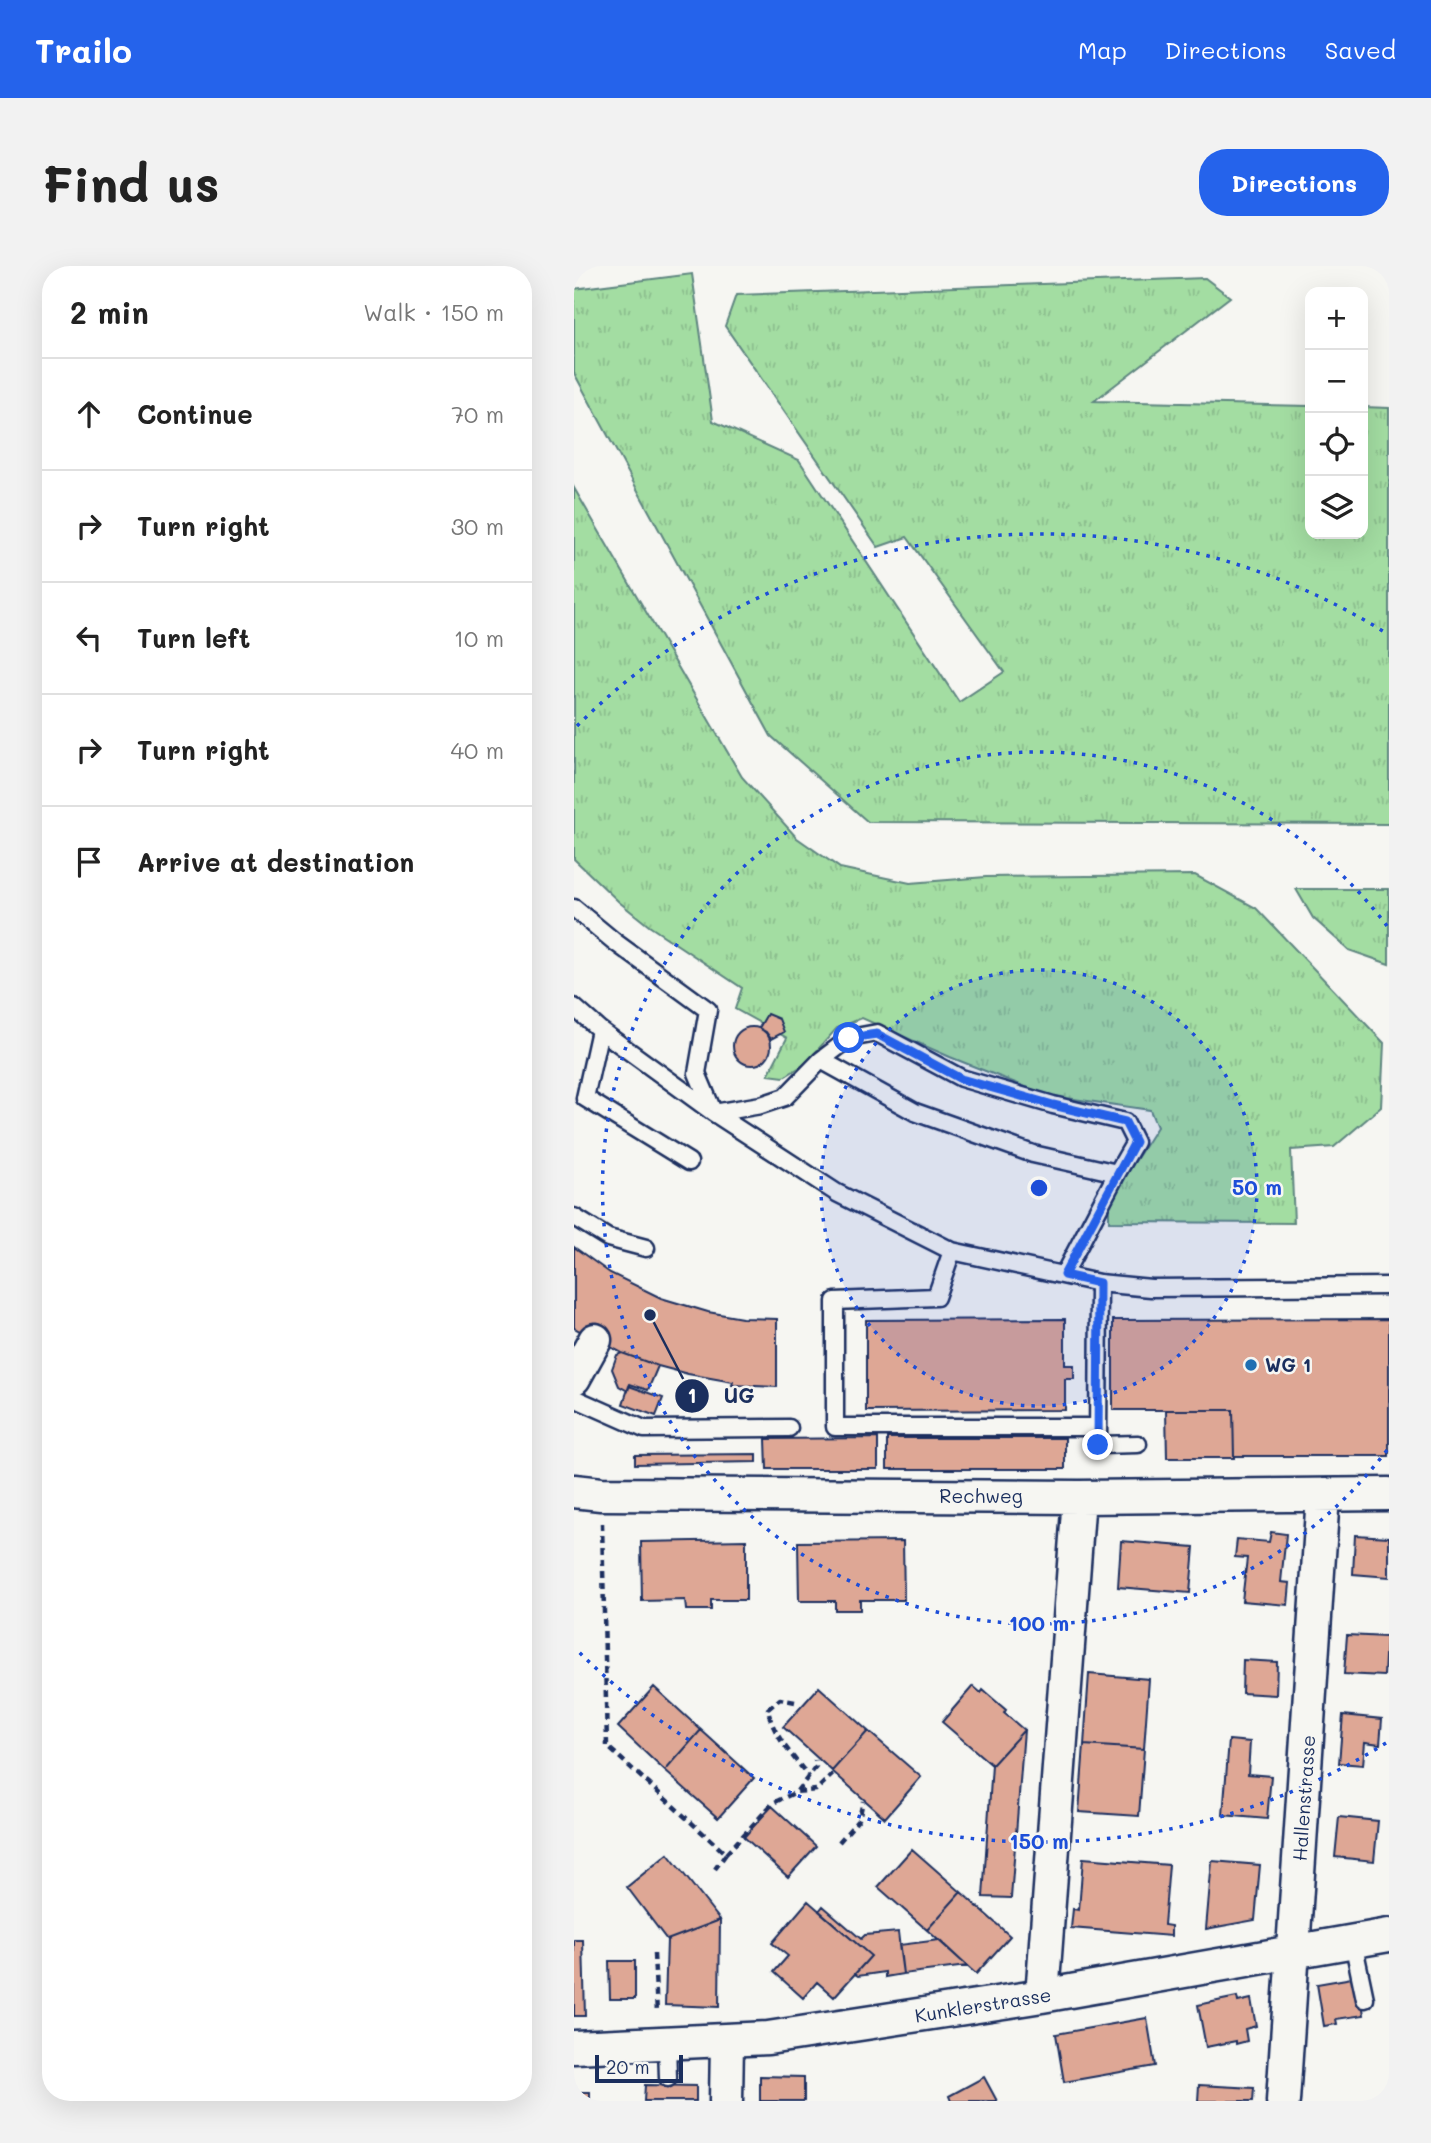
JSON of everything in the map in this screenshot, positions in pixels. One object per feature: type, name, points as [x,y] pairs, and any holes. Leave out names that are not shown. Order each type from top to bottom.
[{"type":"street","points":[[574,1378],[596,1340]]},
{"type":"street","name":"Rechweg","points":[[587,1492],[1079,1497],[1389,1494]]},
{"type":"street","name":"Hallenstrasse","points":[[1283,2101],[1323,1495]]},
{"type":"street","points":[[1042,1996],[1079,1497]]},
{"type":"street","name":"Kunklerstrasse","points":[[592,2053],[662,2030],[727,2042],[768,2038],[1042,1996],[1389,1935]]},
{"type":"street","points":[[726,2101],[727,2042]]},
{"type":"lane","points":[[574,908],[615,942],[708,1010],[697,1073],[714,1113]]},
{"type":"lane","points":[[574,1007],[600,1030],[714,1113],[837,1193],[952,1251],[1099,1283],[1151,1288],[1389,1286]]},
{"type":"lane","points":[[600,1030],[585,1098],[689,1161]]},
{"type":"lane","points":[[714,1113],[761,1105],[785,1097],[821,1060],[849,1038],[877,1034],[961,1079],[1125,1122],[1135,1142],[1064,1275]]},
{"type":"lane","points":[[821,1060],[915,1112],[1033,1154],[1117,1173]]},
{"type":"lane","points":[[574,1217],[608,1238],[646,1248]]},
{"type":"lane","points":[[952,1251],[936,1297],[835,1301],[835,1427],[1098,1427]]},
{"type":"lane","points":[[1099,1283],[1098,1445],[1138,1444]]},
{"type":"lane","points":[[574,1398],[645,1429],[789,1428]]},
{"type":"lane","points":[[1353,1941],[1365,1999]]},
{"type":"lane","points":[[662,2030],[668,2078]]},
{"type":"path","points":[[587,1492],[607,1746],[726,1854]]},
{"type":"path","points":[[795,1702],[779,1699],[768,1709],[775,1730],[809,1777]]},
{"type":"path","points":[[796,1792],[816,1767],[815,1759]]},
{"type":"path","points":[[715,1868],[774,1803],[796,1792],[816,1790],[833,1774]]},
{"type":"path","points":[[839,1842],[859,1819],[863,1801]]},
{"type":"path","points":[[654,1954],[662,2030]]},
{"type":"green space","points":[[692,274],[713,421],[799,460],[959,702],[1004,672],[907,537],[878,547],[725,326],[736,295],[1205,278],[1230,297],[1094,401],[1305,406],[1305,539],[1368,539],[1368,407],[1389,408],[1389,824],[868,822],[771,736],[574,373],[574,289]]},
{"type":"green space","points":[[574,488],[742,777],[797,838],[840,868],[910,883],[986,877],[1195,875],[1256,908],[1384,1043],[1381,1107],[1334,1147],[1291,1150],[1294,1223],[1109,1222],[1109,1202],[1157,1127],[1150,1110],[1046,1095],[862,1018],[837,1028],[805,1064],[784,1077],[768,1075],[787,1038],[735,1009],[742,988],[649,926],[574,859]]},
{"type":"green space","points":[[1296,889],[1389,889],[1389,964],[1349,950],[1313,918]]},
{"type":"building","points":[[767,1014],[779,1019],[784,1032],[771,1039],[759,1028]]},
{"type":"building","points":[[752,1027],[766,1032],[771,1046],[766,1060],[752,1065],[738,1060],[733,1046],[738,1032]]},
{"type":"building","points":[[574,1247],[610,1273],[661,1298],[708,1312],[742,1318],[777,1319],[777,1387],[732,1385],[733,1382],[658,1366],[622,1353],[574,1328]]},
{"type":"building","points":[[1065,1319],[1065,1365],[1074,1365],[1074,1379],[1065,1379],[1065,1410],[866,1411],[866,1320]]},
{"type":"building","name":"WG 1","points":[[1389,1319],[1389,1456],[1234,1456],[1233,1410],[1113,1410],[1113,1320]]},
{"type":"building","points":[[622,1353],[658,1366],[648,1390],[630,1384],[628,1391],[619,1386],[612,1369],[617,1355]]},
{"type":"building","points":[[629,1386],[663,1398],[656,1416],[623,1404]]},
{"type":"building","points":[[1166,1410],[1233,1410],[1234,1458],[1167,1458]]},
{"type":"building","points":[[878,1438],[878,1469],[767,1469],[766,1439]]},
{"type":"building","points":[[887,1438],[1065,1438],[1065,1469],[887,1469]]},
{"type":"building","points":[[757,1454],[757,1462],[635,1464],[635,1455]]},
{"type":"building","points":[[1271,1532],[1286,1534],[1281,1582],[1290,1583],[1288,1605],[1242,1601],[1247,1558],[1235,1557],[1237,1539],[1269,1542]]},
{"type":"building","points":[[1355,1535],[1389,1537],[1389,1577],[1353,1574]]},
{"type":"building","points":[[746,1540],[746,1600],[711,1600],[711,1610],[686,1610],[685,1600],[642,1601],[641,1542]]},
{"type":"building","points":[[903,1541],[904,1600],[860,1600],[860,1610],[835,1610],[835,1601],[799,1601],[798,1542]]},
{"type":"building","points":[[1121,1541],[1194,1547],[1190,1593],[1118,1587]]},
{"type":"building","points":[[1347,1635],[1386,1637],[1384,1676],[1344,1674]]},
{"type":"building","points":[[1243,1660],[1277,1662],[1276,1695],[1242,1693]]},
{"type":"building","points":[[1089,1674],[1149,1679],[1144,1749],[1084,1745]]},
{"type":"building","points":[[973,1686],[981,1693],[983,1690],[1024,1730],[992,1765],[942,1722]]},
{"type":"building","points":[[654,1687],[701,1730],[665,1771],[618,1727]]},
{"type":"building","points":[[819,1687],[868,1731],[832,1771],[783,1727]]},
{"type":"building","points":[[1343,1715],[1382,1719],[1380,1744],[1365,1742],[1363,1765],[1339,1763]]},
{"type":"building","points":[[701,1730],[754,1778],[718,1818],[665,1771]]},
{"type":"building","points":[[1024,1730],[1011,1898],[983,1897],[992,1765]]},
{"type":"building","points":[[868,1731],[921,1777],[885,1818],[832,1771]]},
{"type":"building","points":[[1229,1740],[1250,1742],[1248,1774],[1271,1776],[1267,1819],[1223,1815]]},
{"type":"building","points":[[1084,1745],[1144,1749],[1139,1816],[1079,1812]]},
{"type":"building","points":[[772,1806],[816,1846],[788,1877],[744,1837]]},
{"type":"building","points":[[1339,1817],[1378,1821],[1374,1861],[1335,1857]]},
{"type":"building","points":[[912,1849],[961,1892],[927,1930],[878,1887]]},
{"type":"building","points":[[668,1854],[720,1920],[667,1940],[627,1887]]},
{"type":"building","points":[[1083,1858],[1169,1865],[1164,1925],[1171,1926],[1171,1936],[1071,1928],[1073,1909],[1079,1910]]},
{"type":"building","points":[[1212,1861],[1260,1865],[1255,1920],[1206,1929]]},
{"type":"building","points":[[961,1892],[1010,1936],[976,1974],[927,1930]]},
{"type":"building","points":[[808,1901],[871,1956],[834,1997],[817,1982],[803,1998],[774,1972],[788,1956],[772,1943]]},
{"type":"building","points":[[823,1906],[861,1939],[865,1935],[898,1932],[903,1974],[885,1977],[885,1972],[858,1976],[855,1974],[871,1956],[819,1911]]},
{"type":"building","points":[[720,1920],[719,2007],[665,2005],[667,1940]]},
{"type":"building","points":[[574,1940],[583,1940],[585,2016],[574,2016]]},
{"type":"building","points":[[939,1940],[967,1966],[903,1974],[899,1945]]},
{"type":"building","points":[[609,1961],[635,1961],[635,1999],[610,1999]]},
{"type":"building","points":[[1358,1977],[1364,2015],[1336,2019],[1337,2024],[1324,2026],[1317,1984]]},
{"type":"building","points":[[1237,1997],[1238,2002],[1251,1999],[1256,2026],[1245,2029],[1247,2041],[1206,2047],[1198,2005]]},
{"type":"building","points":[[1147,2018],[1155,2066],[1064,2082],[1056,2034]]},
{"type":"building","points":[[760,2076],[804,2077],[804,2101],[760,2101]]},
{"type":"building","points":[[984,2077],[997,2101],[951,2101],[949,2096]]},
{"type":"building","points":[[645,2085],[696,2086],[696,2101],[644,2101]]},
{"type":"building","points":[[1199,2085],[1254,2088],[1253,2101],[1198,2101]]},
{"type":"building","points":[[574,2092],[590,2092],[590,2101],[574,2101]]},
{"type":"place","name":"UG","points":[[650,1315]]},
{"type":"place","name":"WG 1","points":[[1251,1365]]},
{"type":"route","points":[[849,1038],[877,1034],[961,1079],[1125,1122],[1135,1142],[1064,1275],[1099,1283],[1098,1445]]}]
